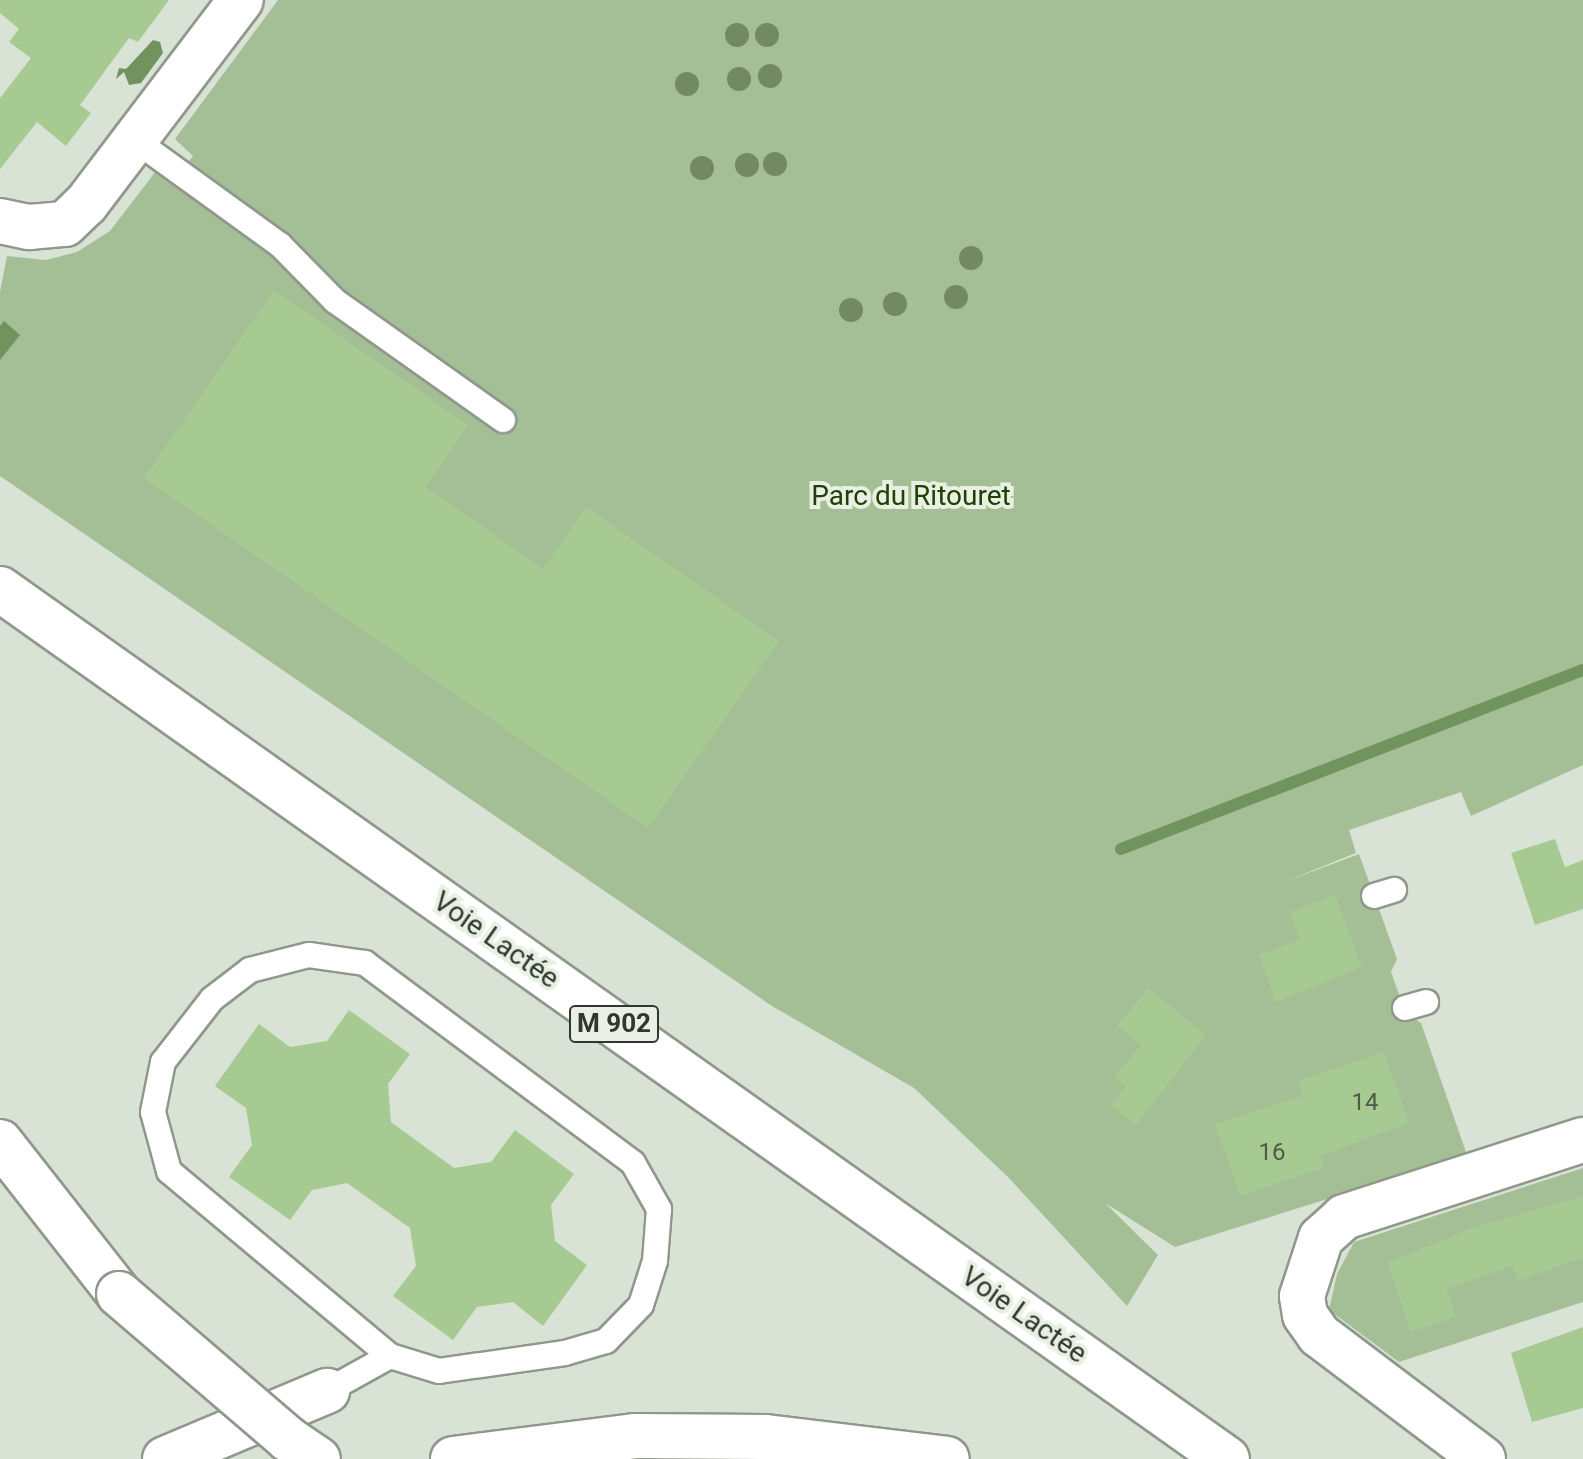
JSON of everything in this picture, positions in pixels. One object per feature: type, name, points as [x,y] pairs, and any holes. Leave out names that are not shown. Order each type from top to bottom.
[{"type":"main road","points":[[0,221],[29,227],[65,224],[135,140],[241,0]]},
{"type":"main road","name":"Voie Lactée","points":[[0,589],[1227,1459]]},
{"type":"main road","points":[[1483,1459],[1319,1335],[1305,1315],[1302,1296],[1321,1238],[1344,1217],[1583,1140]]},
{"type":"main road","points":[[0,1142],[119,1294],[265,1420],[318,1459]]},
{"type":"main road","points":[[165,1459],[327,1391]]},
{"type":"main road","points":[[453,1459],[635,1436],[766,1437],[947,1459]]},
{"type":"lane","points":[[135,140],[280,245],[335,301],[503,420]]},
{"type":"lane","points":[[327,1391],[390,1356],[439,1371],[565,1353],[606,1341],[641,1305],[655,1261],[659,1209],[633,1163],[365,963],[309,955],[250,970],[212,999],[163,1062],[153,1112],[169,1171],[390,1356]]},
{"type":"green space","name":"Parc du Ritouret","points":[[278,0],[1583,0],[1583,765],[1471,816],[1461,792],[1349,830],[1356,853],[1284,882],[1359,854],[1397,959],[1391,972],[1401,1000],[1409,1015],[1421,1023],[1467,1155],[1175,1247],[1105,1203],[1158,1255],[1127,1306],[1008,1177],[914,1088],[772,1006],[0,476],[0,292],[7,256],[46,260],[77,252],[110,231],[156,171],[173,183],[193,156],[175,139]]},
{"type":"green space","points":[[1583,1168],[1583,1302],[1399,1362],[1329,1310],[1337,1274],[1354,1242]]},
{"type":"shaded area","points":[[153,40],[160,42],[163,53],[141,83],[129,85],[124,72],[116,79],[119,68],[126,69]]},
{"type":"shaded area","points":[[4,321],[20,335],[0,360],[0,326]]},
{"type":"building","points":[[0,0],[169,0],[138,42],[129,38],[80,105],[91,113],[66,146],[37,122],[0,169],[0,98],[31,58],[9,42],[19,29],[0,13]]},
{"type":"building","points":[[274,290],[468,425],[426,487],[543,569],[586,507],[779,641],[648,828],[144,478]]},
{"type":"building","points":[[1555,839],[1565,867],[1583,860],[1583,909],[1535,925],[1511,853]]},
{"type":"building","points":[[1335,895],[1362,967],[1276,1002],[1259,955],[1300,940],[1290,912]]},
{"type":"building","points":[[1148,988],[1206,1035],[1136,1125],[1111,1105],[1126,1087],[1114,1077],[1141,1045],[1117,1026]]},
{"type":"building","points":[[349,1010],[410,1054],[388,1084],[391,1122],[454,1168],[491,1162],[515,1130],[574,1174],[551,1205],[555,1241],[587,1265],[543,1326],[513,1302],[477,1307],[453,1340],[393,1296],[416,1266],[410,1228],[347,1183],[312,1190],[290,1220],[229,1177],[252,1145],[246,1108],[215,1086],[259,1024],[290,1047],[327,1041]]},
{"type":"building","points":[[1384,1052],[1409,1123],[1320,1156],[1324,1168],[1240,1196],[1215,1124],[1303,1096],[1298,1081]]},
{"type":"building","points":[[1583,1196],[1583,1258],[1518,1281],[1512,1266],[1447,1289],[1456,1317],[1411,1332],[1387,1263],[1472,1228]]},
{"type":"building","points":[[1583,1327],[1583,1408],[1532,1422],[1511,1353]]},
{"type":"waterway","points":[[1121,849],[1583,670]]}]
